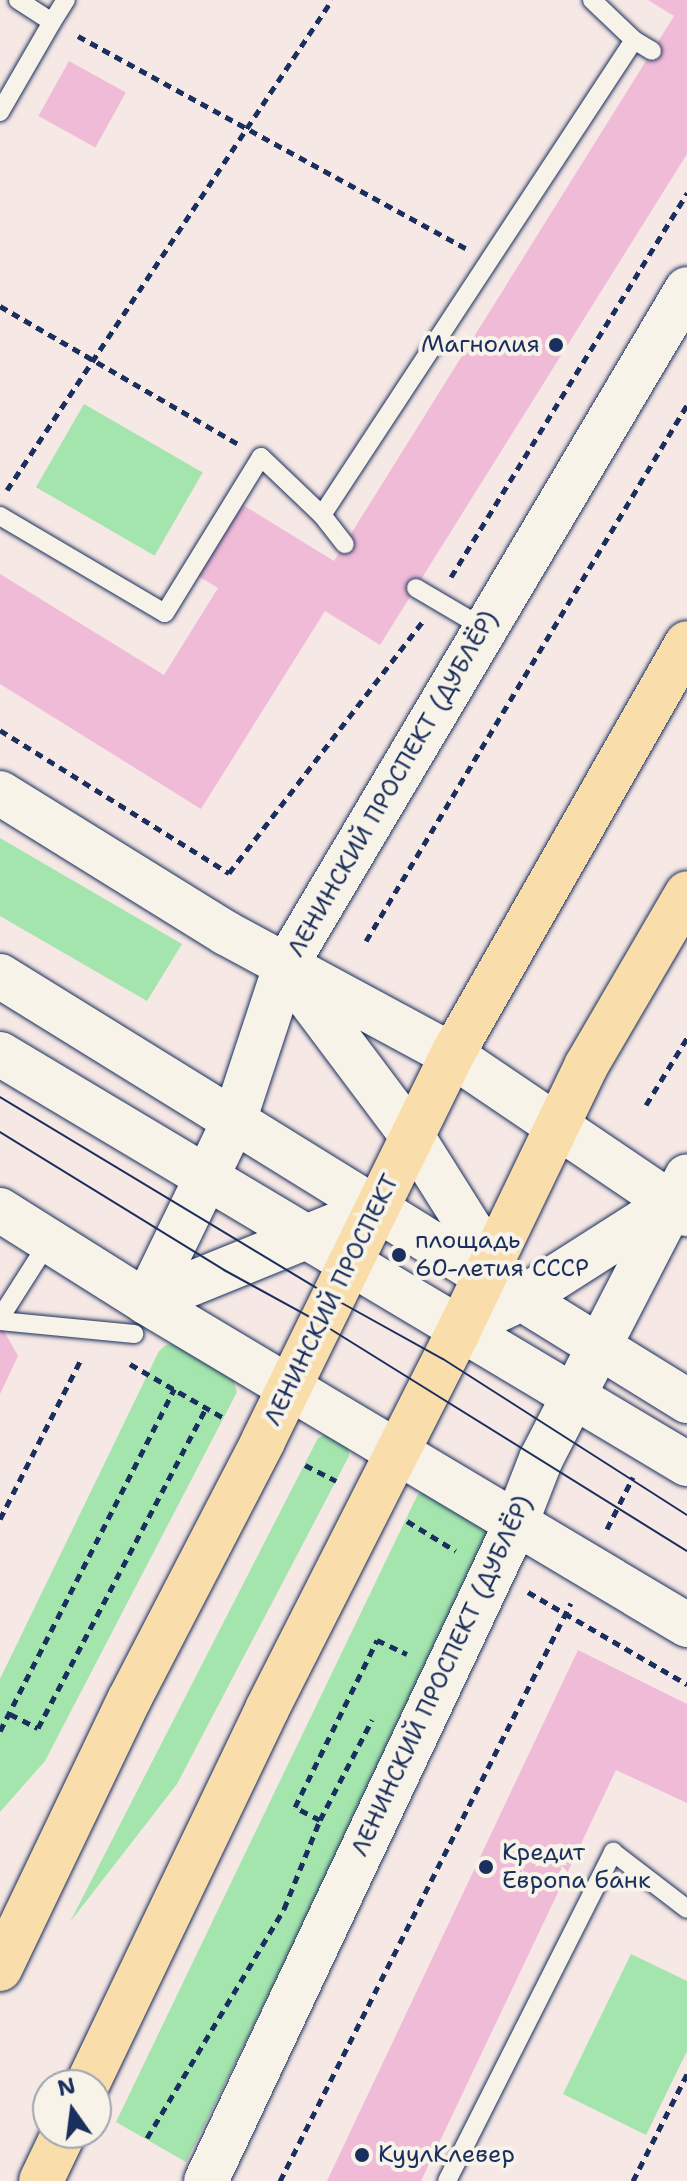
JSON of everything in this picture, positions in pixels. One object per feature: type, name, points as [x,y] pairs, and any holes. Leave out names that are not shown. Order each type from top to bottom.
[{"type":"main road","name":"ЛЕНИНСКИЙ ПРОСПЕКТ","points":[[0,1969],[129,1700],[452,1055],[687,643]]},
{"type":"main road","points":[[95,2069],[586,1066],[687,893]]},
{"type":"main road","points":[[41,2181],[56,2149]]},
{"type":"street","name":"ЛЕНИНСКИЙ ПРОСПЕКТ (ДУБЛЁР)","points":[[140,1318],[234,1121],[285,967],[687,289]]},
{"type":"street","points":[[0,793],[285,967],[452,1055],[557,1127],[681,1198],[521,1299],[460,1328]]},
{"type":"street","points":[[285,967],[412,1136],[471,1230],[485,1276]]},
{"type":"street","points":[[0,976],[687,1401]]},
{"type":"street","points":[[0,1054],[670,1453]]},
{"type":"street","name":"ЛЕНИНСКИЙ ПРОСПЕКТ (ДУБЛЁР)","points":[[206,2181],[473,1568],[516,1523],[541,1459],[681,1198]]},
{"type":"street","points":[[140,1318],[303,1235],[375,1209]]},
{"type":"street","points":[[0,1210],[49,1241],[140,1318],[288,1387],[687,1625]]},
{"type":"lane","points":[[18,0],[52,22]]},
{"type":"lane","points":[[0,112],[66,0]]},
{"type":"lane","points":[[592,0],[634,40],[652,51]]},
{"type":"lane","points":[[322,515],[634,40]]},
{"type":"lane","points":[[0,516],[165,613],[261,457],[322,515],[345,544]]},
{"type":"lane","points":[[416,588],[484,628]]},
{"type":"lane","points":[[0,1320],[49,1241]]},
{"type":"lane","points":[[0,1320],[140,1318]]},
{"type":"lane","points":[[447,2181],[613,1852],[687,1909]]},
{"type":"path","points":[[0,501],[332,0]]},
{"type":"path","points":[[52,22],[491,261]]},
{"type":"path","points":[[0,730],[229,873],[438,599],[687,193]]},
{"type":"path","points":[[0,306],[95,358],[261,457]]},
{"type":"path","points":[[366,941],[687,405]]},
{"type":"path","points":[[646,1105],[687,1038]]},
{"type":"path","points":[[0,1519],[84,1354]]},
{"type":"path","points":[[0,1731],[174,1389]]},
{"type":"path","points":[[10,1714],[38,1728],[206,1408]]},
{"type":"path","points":[[280,2181],[589,1566],[670,1453]]},
{"type":"path","points":[[305,1465],[336,1481]]},
{"type":"path","points":[[406,1520],[460,1553],[473,1568],[565,1614],[687,1684]]},
{"type":"path","points":[[320,1820],[295,1807],[377,1640],[407,1654]]},
{"type":"path","points":[[400,1668],[414,1641]]},
{"type":"path","points":[[147,2138],[284,1909],[320,1820],[378,1709]]},
{"type":"path","points":[[633,2181],[687,2074]]},
{"type":"green space","points":[[84,404],[203,472],[155,556],[36,487]]},
{"type":"green space","points":[[0,838],[182,944],[147,1001],[0,916]]},
{"type":"green space","points":[[181,1343],[232,1376],[237,1392],[45,1761],[0,1812],[0,1679],[159,1351],[166,1345]]},
{"type":"green space","points":[[328,1434],[349,1448],[349,1456],[177,1784],[70,1922],[318,1438]]},
{"type":"green space","points":[[444,1487],[499,1529],[186,2162],[116,2122],[418,1494]]},
{"type":"green space","points":[[631,1954],[687,1981],[687,2051],[646,2135],[563,2094]]},
{"type":"building","points":[[648,0],[687,0],[687,154],[380,645],[325,611],[201,809],[0,684],[0,574],[164,675],[218,588],[198,576],[243,505],[334,561],[674,16]]},
{"type":"building","points":[[69,61],[126,93],[95,148],[38,116]]},
{"type":"building","points":[[0,1324],[18,1356],[0,1394]]},
{"type":"building","points":[[578,1650],[687,1704],[687,1803],[616,1770],[421,2181],[327,2181]]},
{"type":"tram line","points":[[0,1097],[331,1297],[443,1359],[687,1515]]},
{"type":"tram line","points":[[0,1132],[224,1270],[319,1322],[687,1551]]},
{"type":"place","name":"Магнолия","points":[[556,345]]},
{"type":"place","name":"площадь 60-летия СССР","points":[[399,1255]]},
{"type":"place","name":"Кредит Европа банк","points":[[486,1867]]},
{"type":"place","name":"КуулКлевер","points":[[362,2155]]}]
